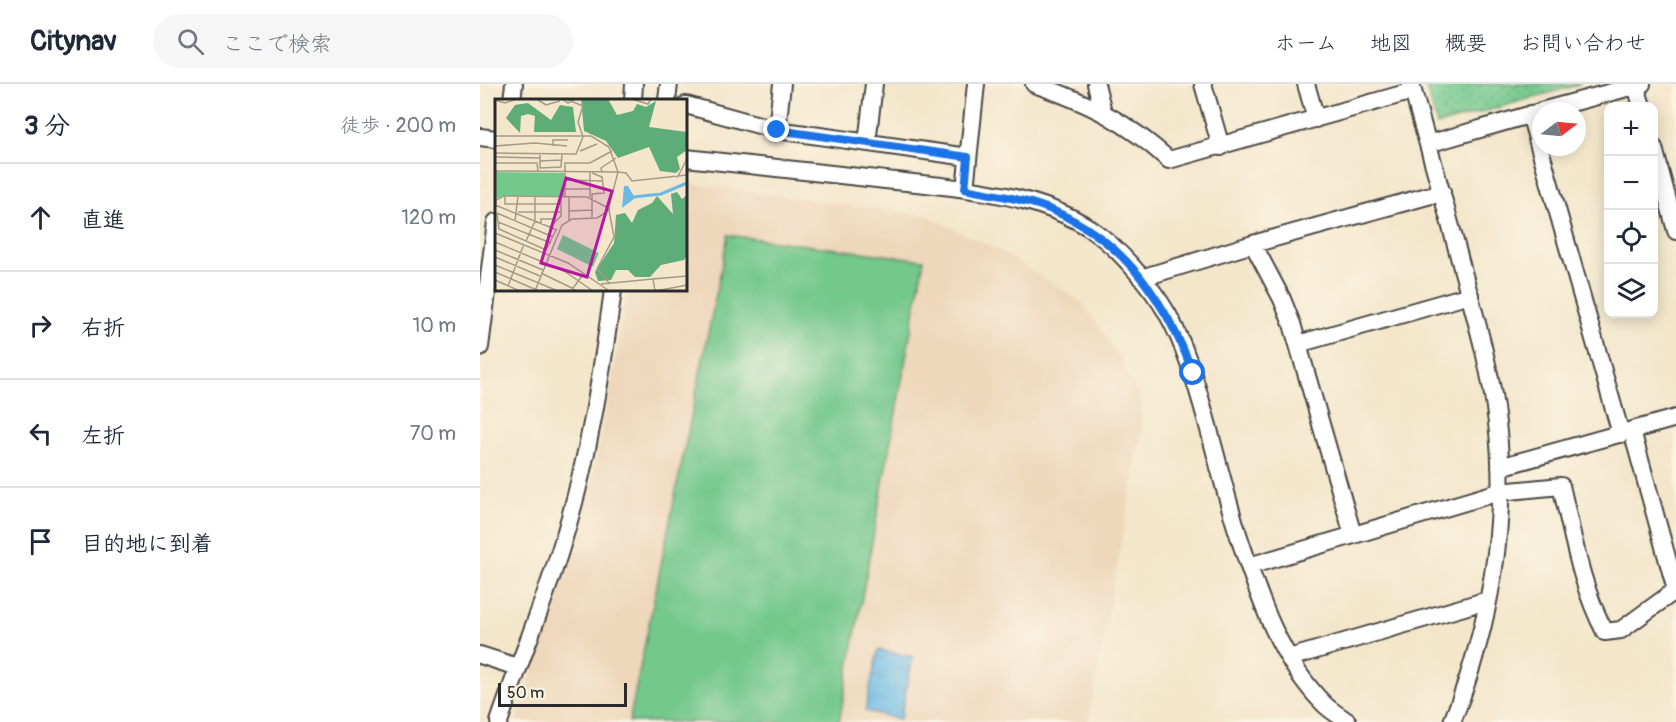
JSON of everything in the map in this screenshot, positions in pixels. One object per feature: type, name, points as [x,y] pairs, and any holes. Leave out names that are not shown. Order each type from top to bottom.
[{"type":"street","points":[[512,99],[514,84]]},
{"type":"street","points":[[633,99],[634,84]]},
{"type":"street","points":[[668,99],[669,84]]},
{"type":"street","points":[[777,130],[782,84]]},
{"type":"street","points":[[867,143],[874,84]]},
{"type":"street","points":[[965,189],[976,84]]},
{"type":"street","points":[[1034,84],[1083,101],[1103,112],[1137,133],[1169,160],[1316,119],[1412,87],[1485,351],[1497,423],[1500,467],[1495,554],[1488,600],[1467,686],[1452,722]]},
{"type":"street","points":[[1096,84],[1103,112]]},
{"type":"street","points":[[1203,84],[1221,147]]},
{"type":"street","points":[[1306,84],[1316,119]]},
{"type":"street","points":[[1575,102],[1639,85],[1641,102]]},
{"type":"street","points":[[687,105],[777,130],[968,157]]},
{"type":"street","points":[[1428,144],[1532,113]]},
{"type":"street","points":[[480,137],[495,139]]},
{"type":"street","points":[[1249,566],[1499,492],[1561,486],[1587,588],[1598,620],[1605,632],[1622,630],[1676,590],[1626,432],[1549,156]]},
{"type":"street","points":[[1655,156],[1676,231]]},
{"type":"street","points":[[687,158],[965,189],[1025,201],[1052,210],[1093,230],[1141,278],[1167,314],[1193,373],[1249,566],[1264,607],[1289,658],[1308,686],[1326,706],[1348,722]]},
{"type":"street","points":[[1141,278],[1253,244],[1442,192]]},
{"type":"street","points":[[480,347],[495,230]]},
{"type":"street","points":[[1253,244],[1282,299],[1298,344],[1353,536]]},
{"type":"street","points":[[499,722],[559,554],[575,498],[603,367],[613,291]]},
{"type":"street","points":[[1298,344],[1470,295]]},
{"type":"street","points":[[1500,467],[1676,418]]},
{"type":"street","points":[[1289,658],[1488,600]]},
{"type":"street","points":[[480,655],[517,668]]},
{"type":"shaded area","points":[[687,183],[928,216],[1007,255],[1082,302],[1121,360],[1141,402],[1142,429],[1088,722],[517,722],[588,501],[611,388],[627,291],[687,291]]},
{"type":"green space","points":[[1425,84],[1581,84],[1437,125]]},
{"type":"green space","points":[[728,235],[924,260],[839,722],[629,722]]},
{"type":"water","points":[[878,650],[913,657],[900,719],[865,711]]},
{"type":"route","points":[[777,130],[968,157],[965,189],[1025,201],[1052,210],[1093,230],[1141,278],[1161,305],[1182,345],[1193,373]]}]
